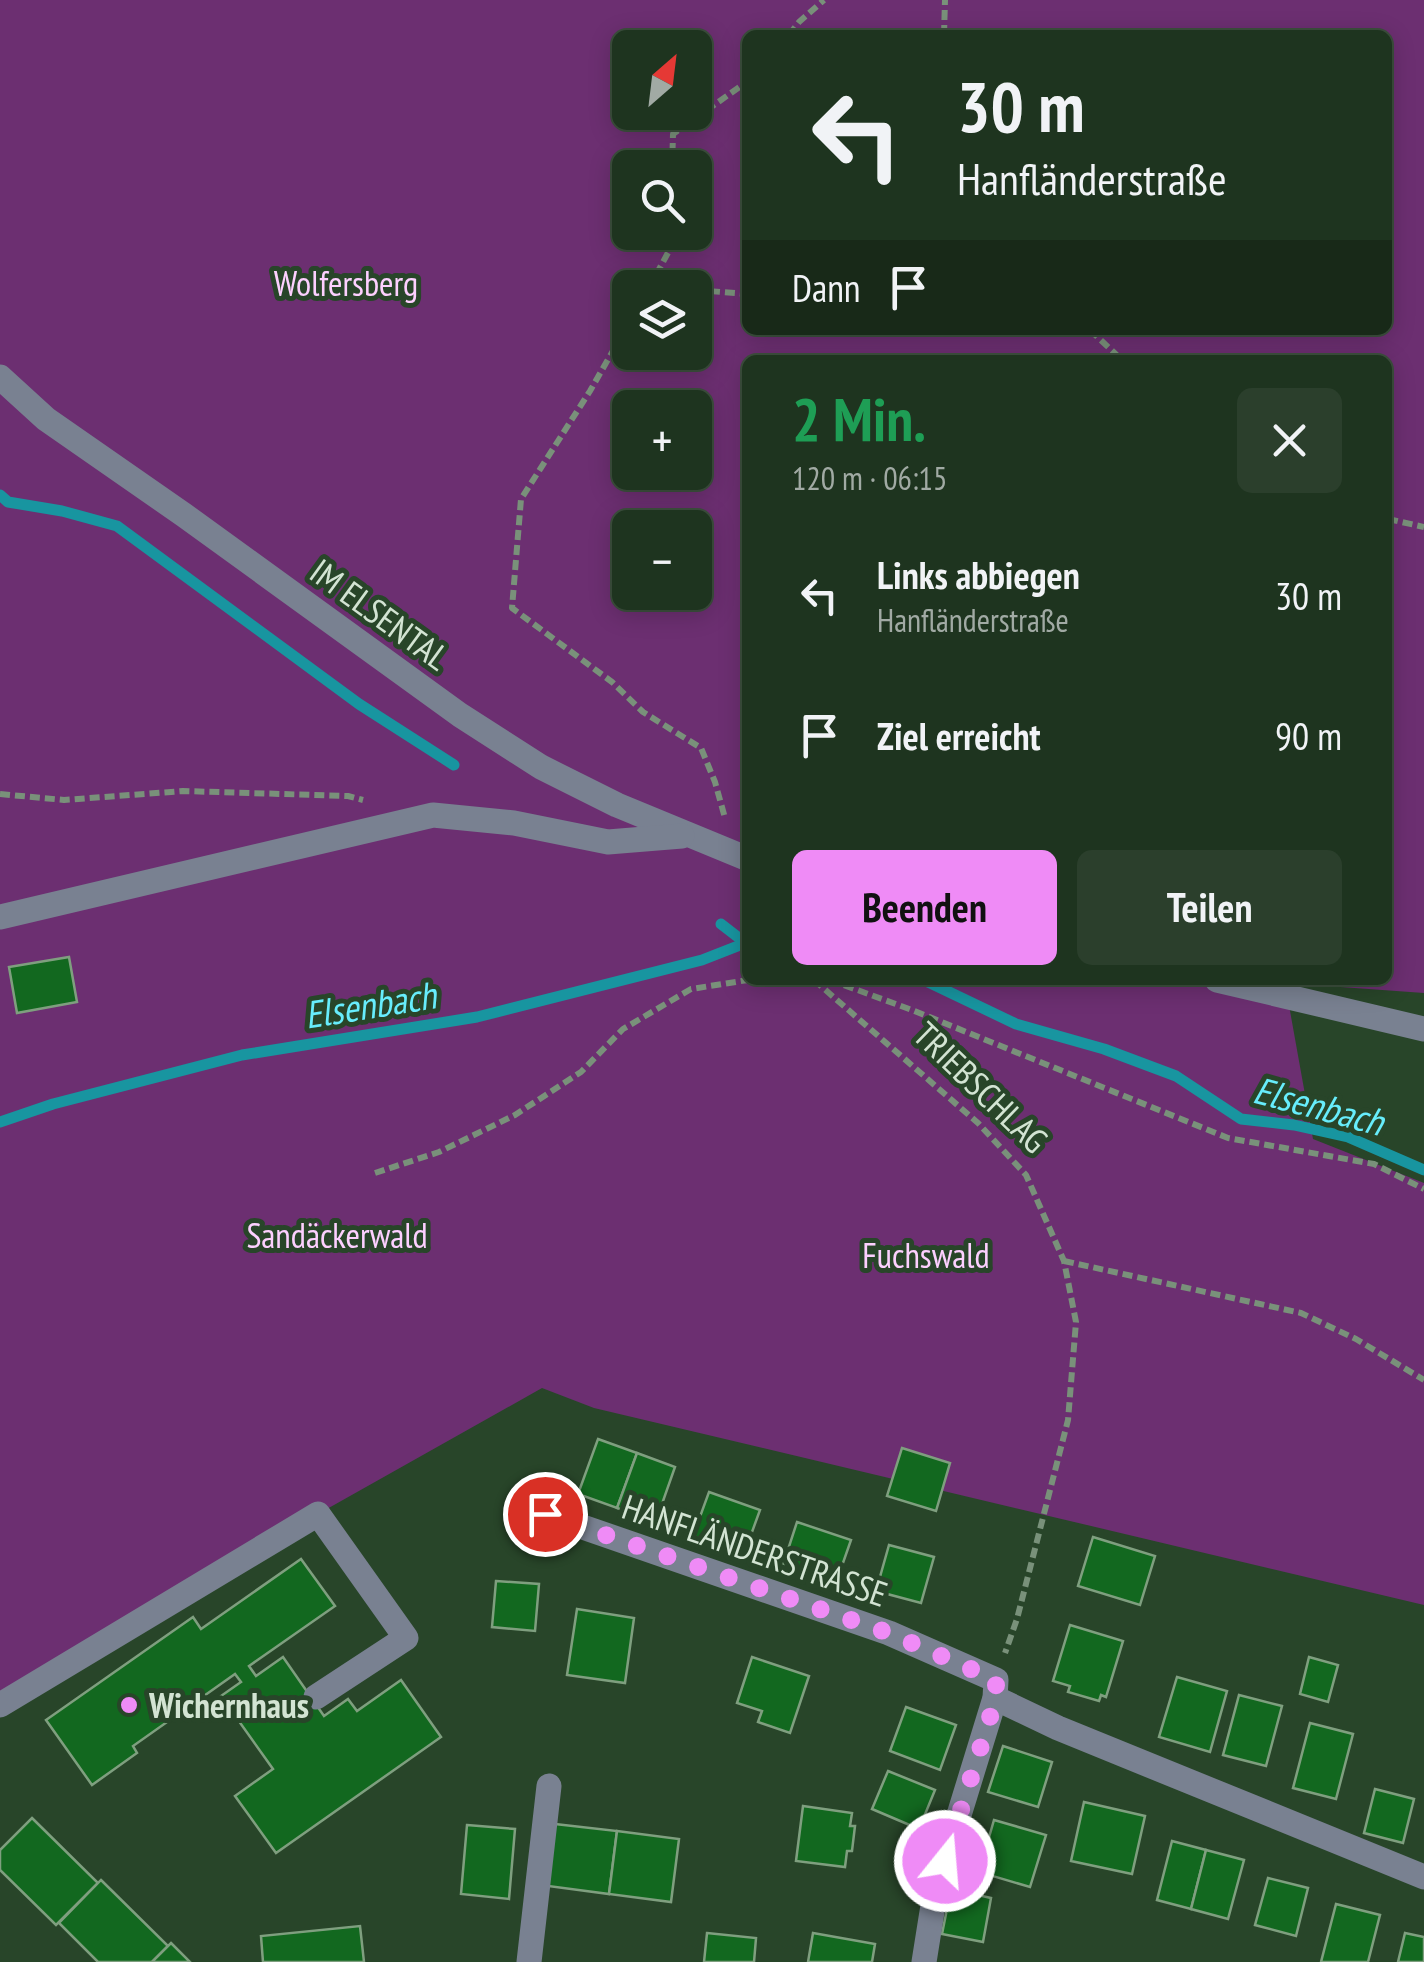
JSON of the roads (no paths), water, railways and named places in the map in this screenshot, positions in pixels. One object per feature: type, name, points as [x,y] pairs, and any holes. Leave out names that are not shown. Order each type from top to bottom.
[{"type":"street","name":"IM ELSENTAL","points":[[0,377],[46,418],[460,715],[541,767],[617,805],[736,856]]},
{"type":"street","points":[[0,917],[433,816],[514,823],[608,842],[686,836]]},
{"type":"street","points":[[1238,985],[1424,1030]]},
{"type":"street","points":[[0,1706],[318,1514],[406,1638],[316,1697]]},
{"type":"street","name":"HANFLÄNDERSTRASSE","points":[[545,1514],[889,1633],[996,1689],[1058,1728],[1424,1877]]},
{"type":"street","points":[[924,1962],[934,1893],[996,1689]]},
{"type":"street","points":[[530,1962],[549,1786]]},
{"type":"waterway","points":[[0,495],[8,502],[117,526],[359,704],[454,765]]},
{"type":"waterway","points":[[721,924],[742,940]]},
{"type":"waterway","name":"Elsenbach","points":[[0,1122],[53,1104],[242,1055],[477,1017],[702,960],[742,944]]},
{"type":"waterway","name":"Elsenbach","points":[[934,985],[1016,1024],[1104,1049],[1176,1076],[1241,1119],[1348,1137],[1424,1170]]},
{"type":"place","name":"Wichernhaus","points":[[129,1705]]},
{"type":"park label","name":"Wolfersberg","points":[[346,283]]},
{"type":"park label","name":"Sandäckerwald","points":[[337,1235]]},
{"type":"park label","name":"Fuchswald","points":[[926,1255]]}]
